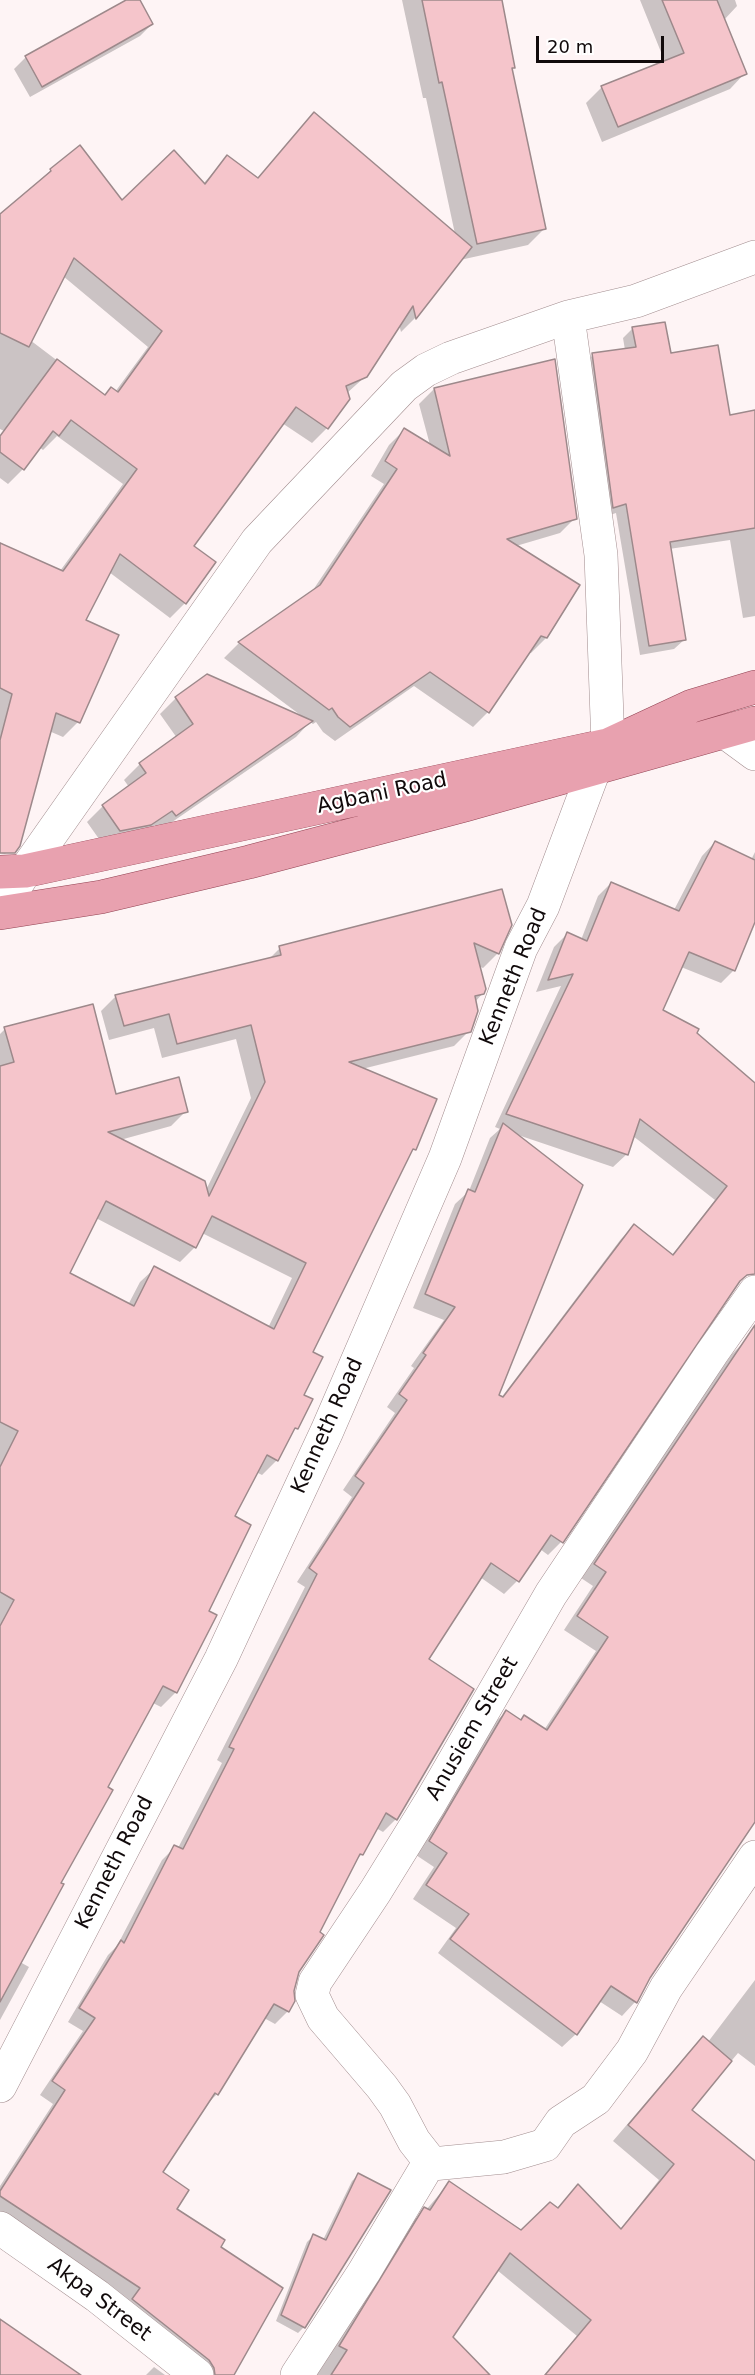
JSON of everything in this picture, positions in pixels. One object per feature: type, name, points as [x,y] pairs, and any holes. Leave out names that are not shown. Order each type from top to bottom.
[{"type":"main road","name":"Agbani Road","points":[[0,912],[101,897],[249,862],[601,757],[692,706],[755,687]]},
{"type":"main road","name":"Agbani Road","points":[[12,872],[740,728]]},
{"type":"street","points":[[0,912],[12,872],[257,541],[404,386],[426,370],[451,358],[568,316],[636,301],[755,257]]},
{"type":"street","points":[[568,316],[602,555],[601,757]]},
{"type":"street","points":[[740,728],[755,754]]},
{"type":"street","name":"Kenneth Road","points":[[0,2086],[221,1659],[327,1431],[445,1158],[521,948],[543,906],[601,757]]},
{"type":"street","name":"Anusiem Street","points":[[432,2164],[414,2141],[395,2105],[382,2087],[323,2018],[312,1995],[315,1982],[424,1813],[551,1594],[755,1292]]},
{"type":"street","points":[[297,2375],[364,2272],[426,2168],[432,2164],[504,2157],[545,2145],[561,2122],[596,2099],[632,2051],[666,1988],[755,1857]]},
{"type":"street","name":"Akpa Street","points":[[0,2228],[97,2296],[197,2375]]},
{"type":"building","points":[[126,0],[140,0],[153,24],[42,87],[25,56]]},
{"type":"building","points":[[422,0],[502,0],[515,68],[512,68],[546,229],[477,244]]},
{"type":"building","points":[[662,0],[717,0],[747,74],[618,127],[601,86],[684,53]]},
{"type":"building","points":[[314,112],[472,247],[416,319],[413,306],[367,377],[346,386],[350,399],[328,429],[296,407],[194,546],[216,562],[186,604],[120,554],[86,620],[119,635],[80,723],[56,713],[20,846],[15,853],[0,853],[0,740],[12,694],[0,688],[0,543],[63,571],[137,469],[71,420],[59,436],[53,431],[24,470],[0,452],[0,436],[57,359],[105,395],[111,387],[118,392],[162,331],[74,258],[29,347],[0,333],[0,214],[80,145],[122,200],[174,150],[205,184],[227,155],[258,178]]},
{"type":"building","points":[[665,322],[671,353],[718,345],[730,415],[755,410],[755,528],[670,542],[686,640],[649,646],[626,504],[613,508],[592,353],[636,347],[632,327]]},
{"type":"building","points":[[555,359],[577,519],[507,539],[580,585],[547,638],[541,636],[489,713],[430,672],[350,727],[338,717],[332,708],[329,710],[238,642],[320,585],[397,469],[385,461],[404,428],[450,456],[434,388]]},
{"type":"building","points":[[207,674],[313,721],[176,816],[172,811],[151,825],[120,831],[102,805],[146,773],[139,763],[193,724],[175,697]]},
{"type":"building","points":[[715,841],[755,860],[755,922],[735,971],[689,952],[663,1010],[699,1029],[697,1033],[755,1083],[755,1274],[747,1275],[740,1281],[563,1543],[551,1535],[519,1582],[491,1563],[429,1659],[474,1689],[397,1820],[386,1813],[363,1855],[360,1854],[320,1932],[324,1935],[299,1972],[294,1991],[295,2001],[289,2012],[274,2004],[218,2095],[215,2093],[163,2172],[189,2190],[177,2209],[225,2240],[221,2247],[283,2288],[234,2375],[215,2375],[209,2360],[132,2299],[140,2288],[0,2196],[0,2191],[65,2090],[52,2081],[95,2018],[79,2008],[121,1940],[124,1943],[174,1845],[183,1849],[234,1749],[229,1747],[317,1574],[309,1568],[364,1483],[355,1476],[407,1400],[399,1394],[426,1355],[423,1353],[455,1307],[425,1294],[468,1189],[475,1192],[503,1123],[583,1185],[499,1395],[503,1397],[634,1224],[673,1255],[727,1186],[640,1119],[628,1155],[506,1114],[573,974],[548,980],[567,932],[587,941],[611,882],[679,911]]},
{"type":"building","points":[[502,889],[512,925],[499,954],[474,943],[486,989],[484,994],[475,996],[478,1011],[471,1032],[349,1062],[437,1099],[416,1150],[413,1149],[313,1352],[323,1357],[304,1395],[313,1399],[278,1461],[267,1455],[235,1516],[251,1525],[209,1611],[217,1615],[177,1693],[163,1686],[108,1787],[113,1790],[61,1883],[64,1884],[0,2002],[0,1626],[14,1600],[0,1592],[0,1467],[18,1431],[0,1422],[0,1066],[14,1062],[4,1027],[93,1004],[116,1094],[179,1077],[188,1112],[108,1132],[205,1181],[209,1196],[265,1082],[251,1025],[177,1044],[169,1014],[124,1026],[115,995],[281,955],[279,946]],"holes":[[[106,1201],[196,1248],[212,1216],[306,1263],[274,1329],[154,1266],[134,1306],[70,1273]]]},
{"type":"building","points":[[755,1325],[755,1822],[650,1978],[637,2003],[611,1986],[577,2035],[450,1939],[469,1914],[426,1885],[447,1853],[429,1841],[506,1710],[521,1720],[524,1715],[547,1730],[608,1637],[577,1616],[606,1572],[594,1564]]},
{"type":"building","points":[[703,2036],[732,2061],[692,2110],[755,2161],[755,2375],[545,2375],[591,2320],[510,2253],[453,2337],[490,2375],[331,2375],[347,2350],[339,2346],[424,2207],[430,2210],[449,2181],[521,2230],[550,2202],[558,2208],[578,2184],[621,2229],[674,2164],[628,2125]]},
{"type":"building","points":[[358,2173],[391,2190],[305,2328],[281,2315],[313,2234],[326,2240]]},
{"type":"building","points":[[0,2319],[81,2375],[0,2375]]}]
